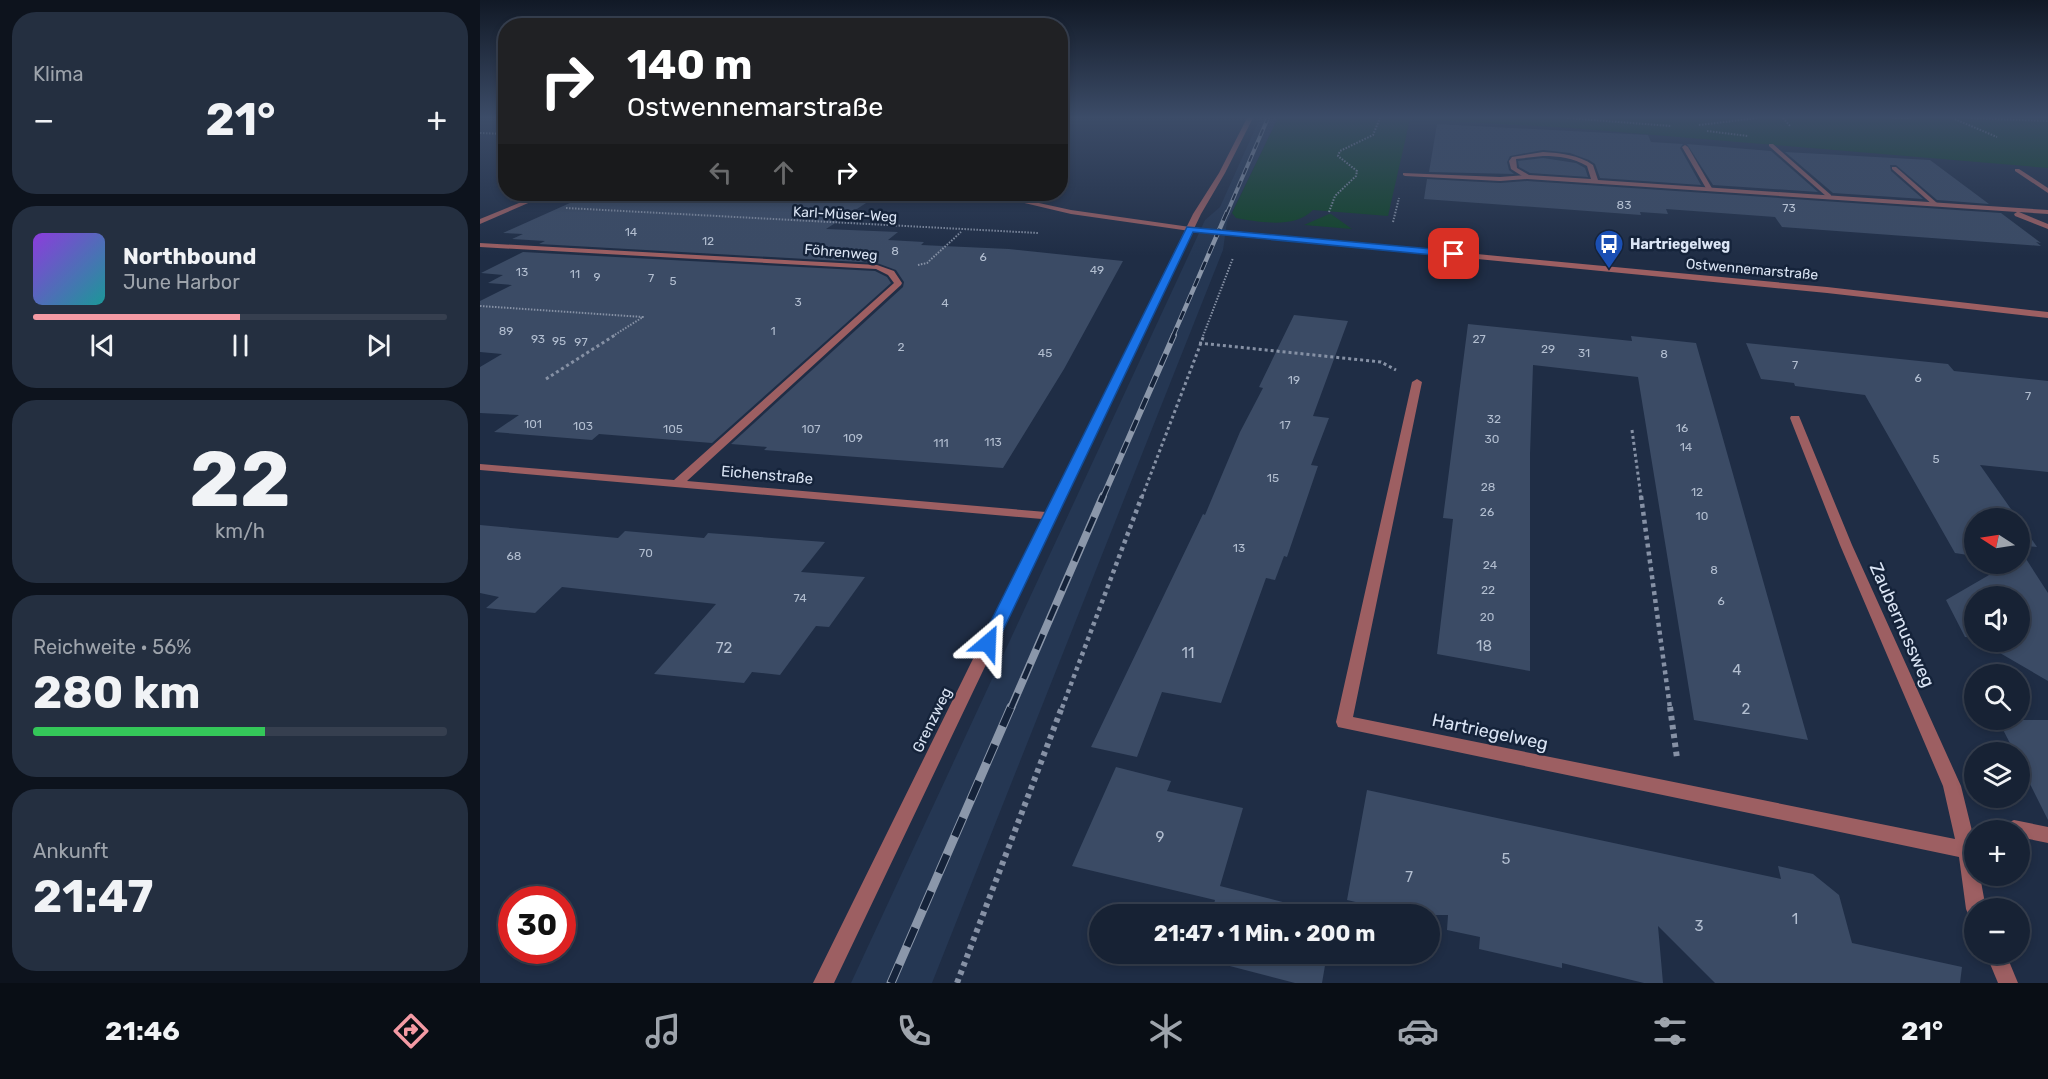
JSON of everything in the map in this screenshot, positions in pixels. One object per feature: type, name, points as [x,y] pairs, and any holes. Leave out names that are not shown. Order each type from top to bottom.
[{"type":"street","name":"Grenzweg","points":[[823,983],[1190,229],[1225,164]]},
{"type":"street","points":[[1513,164],[1514,170],[1527,177]]},
{"type":"street","points":[[1587,164],[1590,165],[1595,181]]},
{"type":"street","points":[[1695,164],[1710,190]]},
{"type":"street","points":[[1792,164],[1829,196]]},
{"type":"street","points":[[1894,168],[1935,204]]},
{"type":"street","points":[[2017,170],[2048,191]]},
{"type":"street","points":[[1405,174],[1595,181],[2048,212]]},
{"type":"street","points":[[480,222],[529,201]]},
{"type":"street","name":"Ostwennemarstraße","points":[[1022,201],[1071,212],[1244,235],[1827,290],[2048,315]]},
{"type":"street","points":[[2003,209],[2048,227]]},
{"type":"street","name":"Föhrenweg","points":[[480,245],[878,267],[891,273],[898,283],[679,483]]},
{"type":"street","name":"Hartriegelweg","points":[[1417,382],[1344,722],[1964,848]]},
{"type":"street","name":"Zaubernussweg","points":[[1795,418],[1846,545],[1952,786],[1964,826]]},
{"type":"street","name":"Eichenstraße","points":[[480,467],[1050,516]]},
{"type":"street","points":[[2030,831],[2048,835]]},
{"type":"street","points":[[1999,964],[2008,983]]},
{"type":"path","points":[[1329,212],[1335,196],[1357,171],[1347,164]]},
{"type":"path","points":[[1391,228],[1405,174]]},
{"type":"path","name":"Karl-Müser-Weg","points":[[519,205],[961,231],[1043,233]]},
{"type":"path","points":[[891,273],[927,263],[961,231]]},
{"type":"path","points":[[957,983],[1199,343],[1244,235]]},
{"type":"path","points":[[480,306],[643,318],[546,379]]},
{"type":"path","points":[[1199,343],[1381,362],[1417,382]]},
{"type":"path","points":[[1632,430],[1681,792]]},
{"type":"shaded area","points":[[1239,164],[1256,164],[1227,222],[1223,250],[932,983],[851,983],[1205,220],[1220,207]]},
{"type":"green space","points":[[1256,164],[1400,164],[1388,216],[1313,210],[1297,220],[1276,223],[1236,218],[1232,213]]},
{"type":"green space","points":[[1999,164],[2048,164],[2048,168]]},
{"type":"green space","points":[[1331,214],[1352,229],[1304,225]]},
{"type":"building","points":[[1430,164],[1507,164],[1509,170],[1514,174],[1429,172]]},
{"type":"building","points":[[1518,164],[1578,164],[1585,168],[1588,177],[1530,173],[1519,167]]},
{"type":"building","points":[[1595,164],[1689,164],[1701,185],[1600,178]]},
{"type":"building","points":[[1700,164],[1786,164],[1818,192],[1713,185]]},
{"type":"building","points":[[1799,164],[1935,164],[1989,204],[1937,200],[1896,165],[1890,165],[1891,171],[1923,199],[1833,193]]},
{"type":"building","points":[[1427,179],[1500,183],[1527,181],[2001,213],[2041,243],[2036,242],[2041,246],[1782,227],[1775,217],[1666,209],[1668,214],[1640,212],[1641,215],[1424,199]]},
{"type":"building","points":[[574,201],[869,201],[826,229],[898,232],[888,240],[924,242],[921,245],[1009,249],[1123,261],[1064,369],[1003,468],[764,450],[767,447],[731,444],[903,287],[904,282],[896,270],[877,263],[539,244],[545,241],[512,239],[523,234],[503,233]]},
{"type":"building","points":[[523,252],[875,271],[887,277],[891,283],[712,443],[599,434],[592,440],[494,432],[519,415],[480,413],[480,367],[502,354],[480,352],[480,301],[512,285],[488,283],[503,275],[481,273]]},
{"type":"building","points":[[1294,315],[1348,321],[1313,416],[1329,418],[1311,465],[1318,466],[1287,557],[1284,556],[1275,580],[1266,578],[1221,703],[1162,692],[1137,757],[1091,747],[1203,514],[1205,515],[1240,432],[1263,388],[1259,387]]},
{"type":"building","points":[[1468,324],[1632,341],[1631,336],[1696,343],[1808,740],[1694,720],[1638,377],[1533,365],[1530,454],[1530,671],[1437,654],[1453,519],[1443,518]]},
{"type":"building","points":[[1746,343],[1948,364],[1954,371],[2048,381],[2048,472],[1980,465],[2010,508],[1964,508],[1964,554],[1955,553],[1865,395],[1761,379]]},
{"type":"building","points":[[480,525],[618,538],[625,531],[704,538],[708,533],[825,542],[801,572],[865,577],[829,627],[816,626],[780,675],[752,672],[744,683],[654,674],[716,604],[562,587],[535,613],[486,608],[499,597],[480,593]]},
{"type":"building","points":[[2030,537],[2037,547],[2030,546]]},
{"type":"building","points":[[2030,565],[2048,593],[2048,681],[2030,671],[2030,664],[2019,664],[1998,652],[2030,652],[2030,586],[1970,586],[1991,574],[2030,574]]},
{"type":"building","points":[[1964,590],[1964,635],[1946,600]]},
{"type":"building","points":[[2030,720],[2048,720],[2048,820],[2030,784],[2030,742],[2009,742],[2003,730],[2030,730]]},
{"type":"building","points":[[1116,767],[1171,781],[1167,791],[1243,808],[1220,886],[1291,904],[1214,904],[1215,900],[1072,866]]},
{"type":"building","points":[[1367,790],[1781,879],[1778,866],[1813,874],[1839,895],[1852,943],[1962,967],[1960,983],[1715,983],[1658,926],[1663,983],[1644,983],[1562,963],[1562,968],[1479,949],[1480,937],[1447,930],[1448,915],[1440,915],[1440,904],[1364,904],[1347,900]]},
{"type":"building","points":[[1222,964],[1325,964],[1322,983],[1295,983]]},
{"type":"railway","points":[[1227,213],[1248,164]]},
{"type":"railway","points":[[1173,336],[1227,212]]},
{"type":"railway","points":[[1103,497],[1174,335]]},
{"type":"railway","points":[[1011,708],[1103,496]]},
{"type":"railway","points":[[891,983],[1011,707]]},
{"type":"place","name":"Hartriegelweg","points":[[1609,270]]},
{"type":"route","points":[[988,643],[1190,229],[1454,254]]}]
